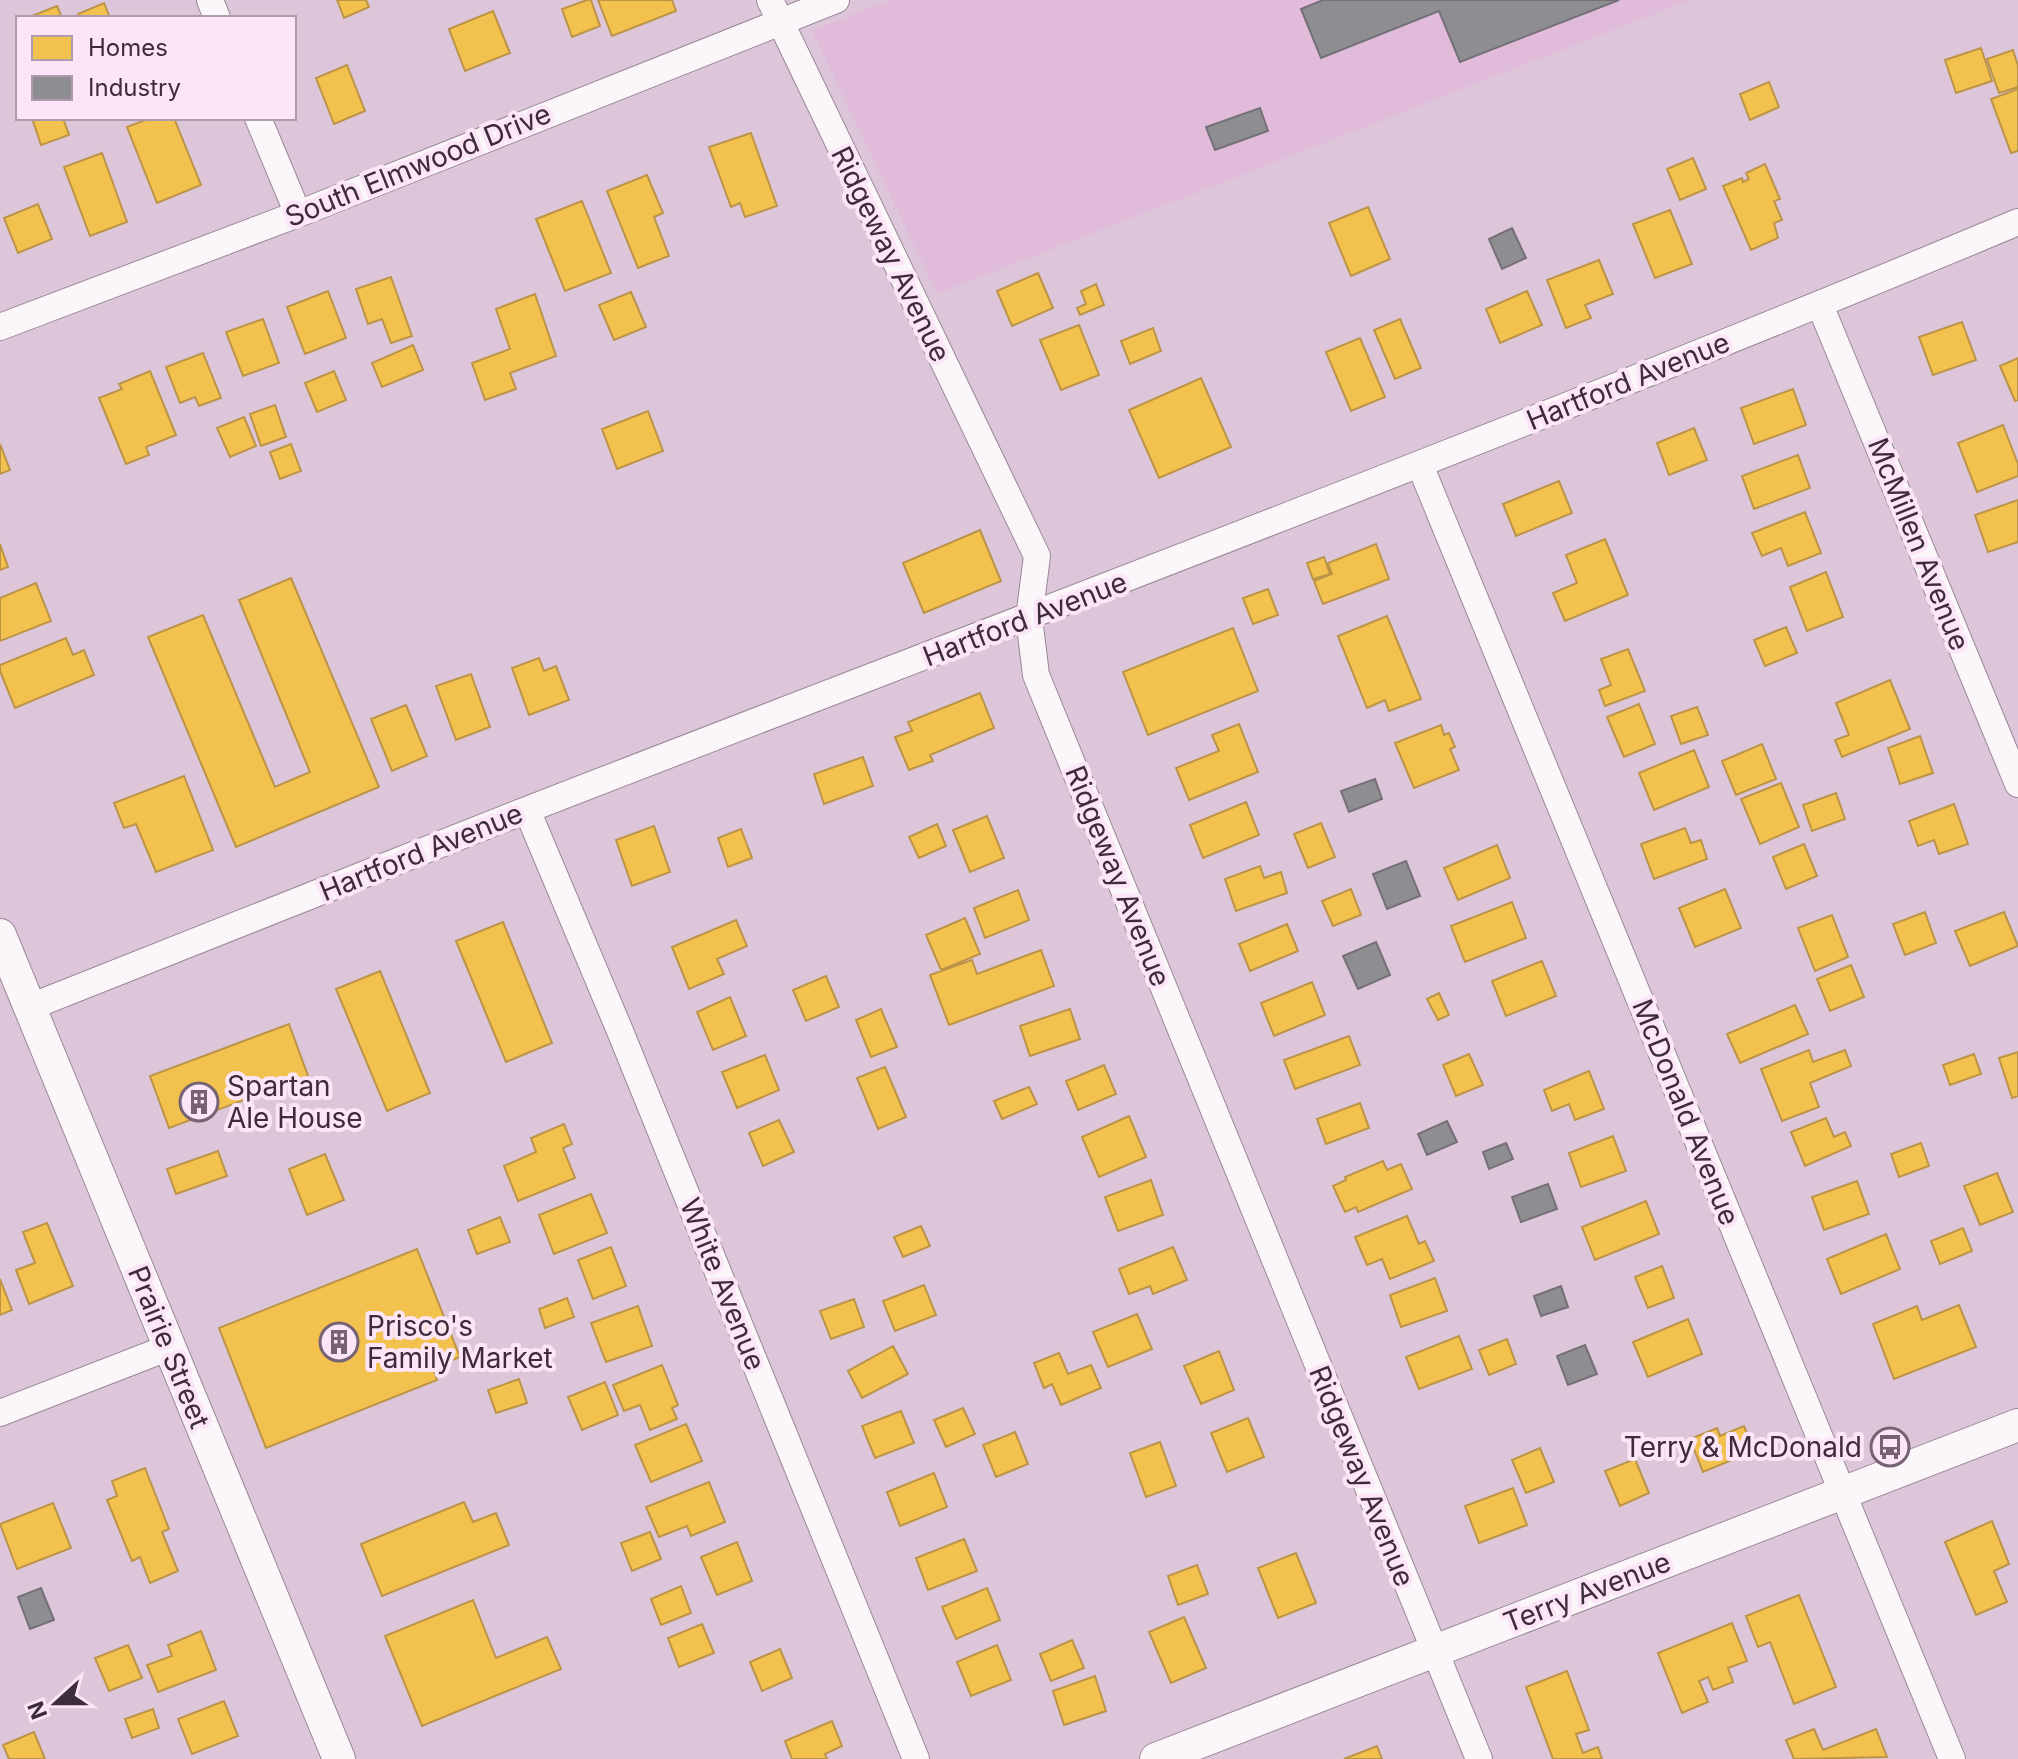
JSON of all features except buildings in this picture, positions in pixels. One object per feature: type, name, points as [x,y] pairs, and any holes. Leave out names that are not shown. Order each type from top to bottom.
[{"type":"street","name":"South Elmwood Drive","points":[[0,327],[298,214],[774,11],[836,0]]},
{"type":"street","name":"Ridgeway Avenue","points":[[774,11],[1037,556],[1029,618],[1036,675],[1479,1759]]},
{"type":"street","points":[[259,120],[298,214]]},
{"type":"street","name":"Hartford Avenue","points":[[30,1007],[527,810],[1420,465],[2018,222]]},
{"type":"street","name":"McMillen Avenue","points":[[1820,305],[2018,784]]},
{"type":"street","name":"McDonald Avenue","points":[[1420,465],[1952,1759]]},
{"type":"street","name":"White Avenue","points":[[527,810],[916,1759]]},
{"type":"street","name":"Prairie Street","points":[[0,935],[339,1759]]},
{"type":"street","points":[[0,1413],[170,1347]]},
{"type":"street","name":"Terry Avenue","points":[[1156,1759],[2018,1425]]},
{"type":"shaded area","points":[[889,0],[1691,0],[937,294],[812,31]]},
{"type":"place","name":"Spartan Ale House","points":[[199,1102]]},
{"type":"place","name":"Prisco's Family Market","points":[[339,1342]]},
{"type":"place","name":"Terry & McDonald","points":[[1890,1447]]}]
